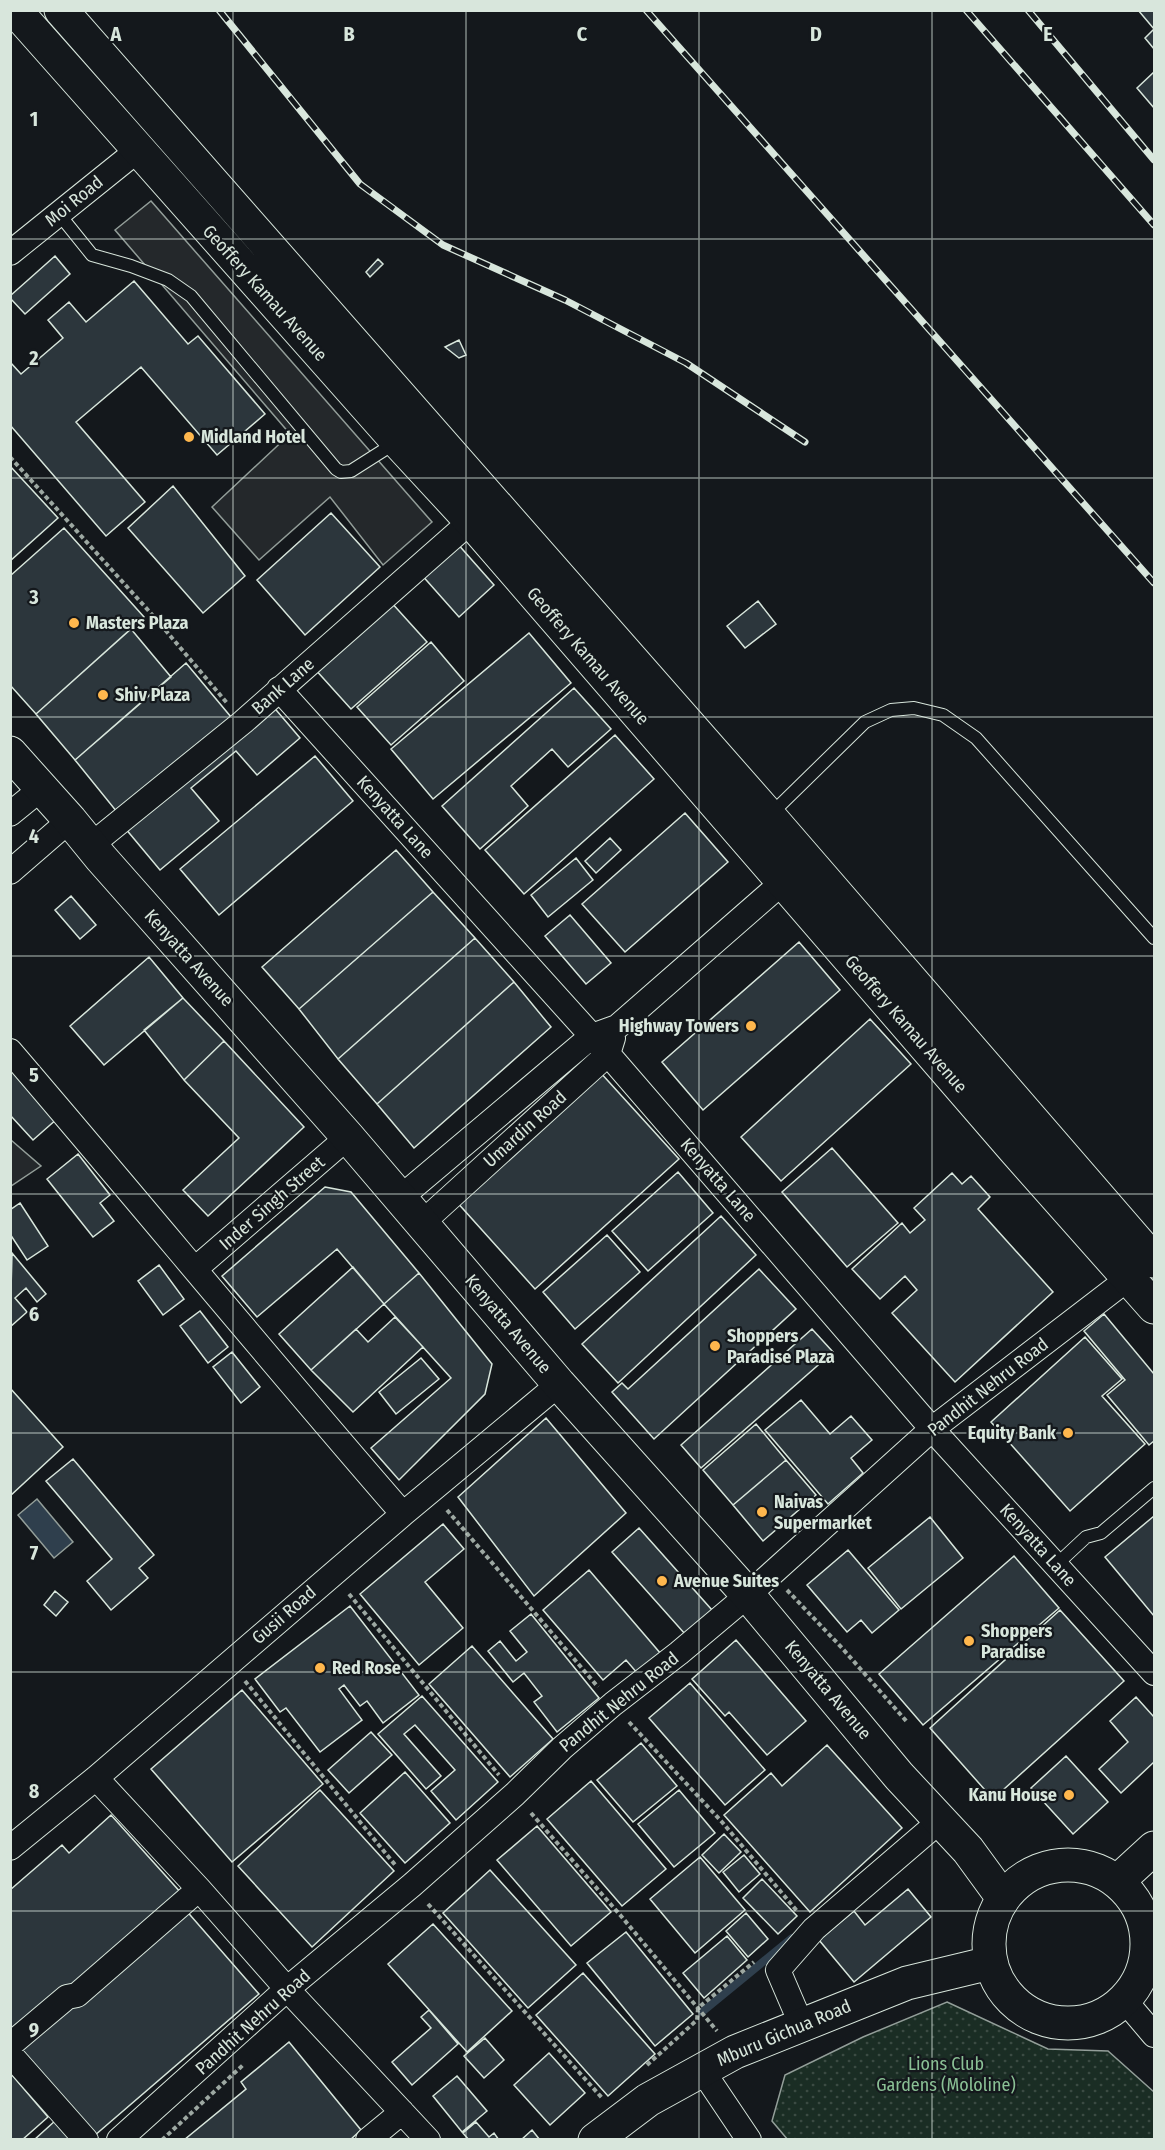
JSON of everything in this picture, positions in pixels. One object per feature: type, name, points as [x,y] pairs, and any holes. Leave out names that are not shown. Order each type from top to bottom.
[{"type":"main road","name":"Geoffery Kamau Avenue","points":[[15,10],[397,441],[471,521],[783,882],[1142,1270]]},
{"type":"main road","name":"Geoffery Kamau Avenue","points":[[61,10],[769,816],[1142,1270],[1155,1307]]},
{"type":"main road","name":"Kenyatta Avenue","points":[[10,753],[348,1137],[559,1384],[760,1584],[899,1776],[968,1850],[1003,1898]]},
{"type":"main road","points":[[1118,1881],[1155,1848]]},
{"type":"main road","points":[[1069,1864],[1095,1868],[1118,1881],[1148,1903],[1149,1952],[1126,2001],[1116,2010],[1089,2023],[1060,2025],[1032,2016],[1008,1998],[990,1963],[988,1947],[991,1921],[1003,1898],[1028,1876],[1044,1868],[1069,1864]]},
{"type":"main road","name":"Mburu Gichua Road","points":[[595,2139],[648,2100],[735,2052],[907,1983],[990,1963]]},
{"type":"street","name":"Moi Road","points":[[15,241],[59,214],[138,150]]},
{"type":"street","name":"Bank Lane","points":[[90,846],[243,722],[471,521]]},
{"type":"street","name":"Kenyatta Lane","points":[[279,689],[600,1045],[933,1429],[1155,1673]]},
{"type":"street","points":[[10,814],[42,788]]},
{"type":"street","points":[[13,866],[70,820]]},
{"type":"street","name":"Umardin Road","points":[[422,1223],[617,1027],[783,882]]},
{"type":"street","name":"Umardin Road","points":[[400,1198],[600,1045]]},
{"type":"street","points":[[10,1051],[403,1514]]},
{"type":"street","name":"Inder Singh Street","points":[[195,1269],[348,1137]]},
{"type":"street","name":"Pandhit Nehru Road","points":[[118,2139],[188,2080],[287,1989],[412,1885],[515,1794],[562,1748],[760,1584],[933,1429],[1142,1270]]},
{"type":"street","name":"Gusii Road","points":[[10,1848],[96,1778],[229,1662],[559,1384]]},
{"type":"street","points":[[96,1778],[199,1889],[287,1989],[428,2139]]},
{"type":"street","points":[[802,2026],[778,1970],[814,1929],[941,1820]]},
{"type":"street","points":[[10,2045],[67,1997],[77,1995],[199,1889]]},
{"type":"street","points":[[1126,2001],[1155,2035]]},
{"type":"street","points":[[10,2054],[86,2139]]},
{"type":"street","points":[[702,2070],[749,2139]]},
{"type":"street","points":[[368,2139],[402,2112]]},
{"type":"lane","points":[[59,214],[92,255],[168,280],[191,296],[336,469],[342,472],[351,471],[397,441]]},
{"type":"lane","points":[[769,816],[865,722],[891,710],[914,708],[943,715],[976,738],[1155,938]]},
{"type":"lane","points":[[1056,1565],[1086,1537],[1101,1533],[1155,1488]]},
{"type":"path","points":[[10,457],[125,584],[243,722]]},
{"type":"path","points":[[431,1491],[613,1704],[722,1822],[814,1929]]},
{"type":"path","points":[[333,1574],[515,1794],[735,2052]]},
{"type":"path","points":[[760,1584],[842,1648],[908,1723]]},
{"type":"path","points":[[229,1662],[412,1885],[622,2120]]},
{"type":"path","points":[[639,2073],[697,2020],[698,2008],[757,1960]]},
{"type":"green space","name":"Lions Club Gardens (Mololine)","points":[[947,2002],[1048,2049],[1108,2051],[1154,2092],[1154,2139],[788,2140],[772,2121],[785,2075],[863,2037]]},
{"type":"shaded area","points":[[151,201],[432,522],[383,565],[330,497],[259,560],[212,507],[290,434],[115,230]]},
{"type":"shaded area","points":[[11,1140],[41,1166],[11,1186]]},
{"type":"water","points":[[37,1499],[73,1542],[54,1558],[18,1515]]},
{"type":"building","points":[[1138,10],[1154,10],[1154,29]]},
{"type":"building","points":[[1154,29],[1154,49],[1145,38]]},
{"type":"building","points":[[1154,72],[1154,108],[1137,88]]},
{"type":"building","points":[[55,256],[70,274],[25,314],[10,296]]},
{"type":"building","points":[[378,259],[383,264],[370,277],[366,272]]},
{"type":"building","points":[[134,281],[188,344],[198,336],[265,414],[217,455],[141,367],[76,422],[145,502],[106,536],[10,425],[10,362],[21,374],[63,338],[48,320],[69,302],[86,322]]},
{"type":"building","points":[[459,340],[466,355],[459,358],[445,347]]},
{"type":"building","points":[[10,466],[58,518],[10,561]]},
{"type":"building","points":[[173,486],[245,576],[203,613],[128,528]]},
{"type":"building","points":[[331,513],[380,567],[305,635],[257,580]]},
{"type":"building","name":"Masters Plaza","points":[[64,528],[144,617],[36,714],[10,685],[10,576]]},
{"type":"building","points":[[456,542],[494,585],[459,617],[420,573]]},
{"type":"building","points":[[390,601],[427,642],[351,709],[314,668]]},
{"type":"building","points":[[758,601],[776,624],[745,648],[727,626]]},
{"type":"building","name":"Shiv Plaza","points":[[131,629],[171,677],[75,760],[36,714]]},
{"type":"building","points":[[529,633],[571,683],[433,799],[391,749]]},
{"type":"building","points":[[431,642],[464,681],[391,745],[357,707]]},
{"type":"building","points":[[186,663],[231,717],[117,812],[75,760]]},
{"type":"building","points":[[574,688],[611,729],[568,767],[552,749],[511,786],[528,806],[480,849],[442,806]]},
{"type":"building","points":[[271,704],[300,738],[257,775],[236,751],[191,788],[219,821],[160,870],[125,828]]},
{"type":"building","points":[[615,735],[654,779],[524,894],[485,850]]},
{"type":"building","points":[[315,756],[353,801],[219,915],[180,869]]},
{"type":"building","points":[[685,813],[728,862],[625,952],[582,904]]},
{"type":"building","points":[[610,838],[621,850],[596,873],[585,861]]},
{"type":"building","points":[[396,850],[433,892],[299,1009],[262,967]]},
{"type":"building","points":[[576,858],[593,880],[548,917],[531,895]]},
{"type":"building","points":[[433,892],[475,938],[338,1059],[299,1009]]},
{"type":"building","points":[[71,896],[96,925],[80,939],[55,910]]},
{"type":"building","points":[[570,915],[611,963],[586,984],[545,936]]},
{"type":"building","points":[[475,938],[514,982],[377,1104],[338,1059]]},
{"type":"building","name":"Highway Towers","points":[[799,942],[840,990],[703,1110],[662,1062]]},
{"type":"building","points":[[149,957],[183,998],[104,1065],[70,1026]]},
{"type":"building","points":[[514,982],[551,1027],[414,1148],[377,1104]]},
{"type":"building","points":[[183,998],[224,1041],[184,1080],[144,1030]]},
{"type":"building","points":[[870,1019],[911,1064],[781,1181],[741,1137]]},
{"type":"building","points":[[224,1041],[304,1127],[208,1216],[183,1190],[239,1138],[184,1080]]},
{"type":"building","points":[[10,1065],[58,1118],[33,1140],[10,1115]]},
{"type":"building","points":[[599,1071],[679,1159],[535,1289],[455,1200]]},
{"type":"building","points":[[832,1148],[898,1223],[847,1267],[782,1192]]},
{"type":"building","points":[[78,1154],[110,1195],[100,1203],[114,1221],[93,1237],[47,1179]]},
{"type":"building","points":[[678,1172],[713,1213],[648,1271],[612,1231]]},
{"type":"building","points":[[952,1173],[962,1184],[971,1176],[990,1197],[978,1209],[1053,1292],[955,1382],[892,1313],[917,1290],[905,1276],[880,1299],[852,1269],[902,1223],[910,1233],[925,1220],[914,1208]]},
{"type":"building","points":[[325,1187],[351,1192],[419,1273],[384,1304],[337,1249],[257,1317],[222,1276]]},
{"type":"building","points":[[20,1203],[48,1246],[27,1260],[10,1234],[10,1210]]},
{"type":"building","points":[[721,1216],[756,1255],[618,1383],[582,1344]]},
{"type":"building","points":[[607,1235],[640,1272],[575,1329],[543,1292]]},
{"type":"building","points":[[12,1253],[46,1294],[37,1302],[26,1288],[15,1298],[27,1312],[10,1327]]},
{"type":"building","points":[[159,1265],[184,1299],[163,1315],[138,1281]]},
{"type":"building","points":[[353,1267],[384,1304],[311,1370],[279,1334]]},
{"type":"building","name":"Shoppers Paradise Plaza","points":[[759,1269],[796,1309],[654,1439],[612,1392],[622,1383],[628,1389]]},
{"type":"building","points":[[419,1273],[492,1364],[485,1394],[399,1480],[371,1448],[451,1378],[384,1304]]},
{"type":"building","points":[[200,1311],[228,1347],[208,1363],[180,1326]]},
{"type":"building","points":[[1104,1314],[1154,1374],[1154,1441],[1149,1445],[1107,1395],[1125,1380],[1084,1331]]},
{"type":"building","points":[[395,1317],[423,1347],[353,1412],[311,1370],[356,1329],[368,1342]]},
{"type":"building","points":[[812,1329],[833,1352],[701,1468],[681,1445]]},
{"type":"building","name":"Equity Bank","points":[[1085,1337],[1122,1379],[1102,1396],[1145,1444],[1070,1511],[991,1422]]},
{"type":"building","points":[[232,1352],[260,1387],[241,1403],[213,1367]]},
{"type":"building","points":[[421,1358],[439,1379],[396,1414],[379,1392]]},
{"type":"building","points":[[10,1388],[63,1447],[10,1496]]},
{"type":"building","points":[[801,1400],[830,1434],[851,1416],[872,1440],[851,1458],[863,1473],[828,1504],[765,1430]]},
{"type":"building","points":[[546,1418],[626,1513],[534,1596],[458,1497]]},
{"type":"building","points":[[756,1424],[786,1460],[733,1505],[703,1470]]},
{"type":"building","points":[[73,1459],[154,1555],[139,1568],[148,1578],[111,1610],[87,1581],[112,1559],[46,1481]]},
{"type":"building","points":[[786,1460],[816,1495],[763,1541],[733,1505]]},
{"type":"building","points":[[1154,1516],[1154,1616],[1105,1557]]},
{"type":"building","points":[[930,1517],[963,1558],[901,1609],[868,1568]]},
{"type":"building","points":[[443,1524],[464,1549],[425,1582],[463,1628],[419,1665],[360,1594]]},
{"type":"building","name":"Avenue Suites","points":[[639,1528],[712,1610],[685,1634],[612,1552]]},
{"type":"building","name":"Avenue Suites","points":[[639,1528],[712,1610],[685,1634],[612,1552]]},
{"type":"building","points":[[848,1550],[899,1610],[872,1633],[861,1620],[847,1632],[807,1585]]},
{"type":"building","name":"Shoppers Paradise","points":[[1014,1556],[1059,1608],[923,1725],[879,1674]]},
{"type":"building","points":[[589,1570],[661,1654],[638,1674],[626,1660],[603,1680],[543,1610]]},
{"type":"building","points":[[55,1591],[68,1602],[56,1616],[44,1605]]},
{"type":"building","points":[[350,1606],[419,1695],[383,1723],[367,1701],[360,1706],[344,1685],[339,1689],[362,1720],[320,1752],[286,1708],[280,1712],[255,1679]]},
{"type":"building","points":[[1060,1610],[1124,1681],[993,1799],[930,1728]]},
{"type":"building","points":[[531,1614],[599,1698],[557,1732],[534,1702],[542,1696],[524,1673],[513,1682],[488,1651],[500,1641],[516,1661],[527,1652],[510,1631]]},
{"type":"building","points":[[736,1640],[806,1721],[767,1755],[729,1712],[725,1716],[692,1679]]},
{"type":"building","points":[[472,1646],[553,1739],[510,1777],[429,1684]]},
{"type":"building","points":[[690,1683],[765,1770],[725,1805],[649,1718]]},
{"type":"building","points":[[242,1690],[323,1784],[232,1862],[151,1769]]},
{"type":"building","points":[[422,1696],[498,1782],[456,1820],[431,1791],[455,1770],[415,1725],[404,1734],[441,1776],[426,1789],[378,1734]]},
{"type":"building","points":[[1136,1697],[1154,1717],[1154,1762],[1121,1793],[1099,1769],[1128,1742],[1110,1721]]},
{"type":"building","points":[[371,1732],[392,1755],[349,1793],[328,1770]]},
{"type":"building","points":[[641,1743],[677,1786],[633,1822],[597,1780]]},
{"type":"building","points":[[827,1745],[902,1828],[810,1912],[724,1815],[771,1773],[782,1786]]},
{"type":"building","name":"Kanu House","points":[[1066,1756],[1108,1802],[1073,1834],[1031,1788]]},
{"type":"building","points":[[405,1772],[450,1823],[405,1863],[360,1813]]},
{"type":"building","points":[[591,1781],[666,1869],[622,1906],[547,1819]]},
{"type":"building","points":[[320,1790],[394,1871],[312,1947],[238,1866]]},
{"type":"building","points":[[679,1790],[715,1833],[674,1867],[638,1824]]},
{"type":"building","points":[[111,1815],[182,1894],[10,2040],[10,1890],[62,1845],[69,1853]]},
{"type":"building","points":[[537,1826],[611,1912],[571,1946],[497,1860]]},
{"type":"building","points":[[724,1834],[741,1852],[719,1873],[702,1855]]},
{"type":"building","points":[[744,1855],[760,1874],[739,1892],[723,1872]]},
{"type":"building","points":[[700,1857],[745,1910],[695,1953],[650,1899]]},
{"type":"building","points":[[490,1870],[576,1965],[528,2008],[443,1913]]},
{"type":"building","points":[[762,1879],[797,1916],[778,1934],[743,1898]]},
{"type":"building","points":[[908,1889],[931,1917],[854,1982],[819,1940],[854,1911],[865,1925]]},
{"type":"building","points":[[184,1908],[259,1994],[94,2136],[17,2048]]},
{"type":"building","points":[[746,1913],[768,1939],[748,1957],[726,1931]]},
{"type":"building","points":[[433,1924],[512,2011],[467,2052],[388,1964]]},
{"type":"building","points":[[626,1932],[693,2014],[655,2046],[587,1963]]},
{"type":"building","points":[[727,1936],[747,1960],[704,1998],[683,1973]]},
{"type":"building","points":[[583,1973],[655,2054],[608,2096],[536,2015]]},
{"type":"building","points":[[429,2010],[458,2044],[412,2085],[392,2062],[431,2028],[421,2017]]},
{"type":"building","points":[[485,2038],[504,2060],[484,2078],[464,2056]]},
{"type":"building","points":[[289,2042],[361,2130],[350,2140],[184,2140],[246,2089],[241,2082]]},
{"type":"building","points":[[549,2053],[585,2093],[550,2125],[514,2085]]},
{"type":"building","points":[[12,2075],[48,2117],[22,2140],[10,2140],[10,2077]]},
{"type":"building","points":[[457,2076],[487,2111],[462,2132],[433,2096]]},
{"type":"building","points":[[56,2120],[72,2140],[34,2140]]},
{"type":"building","points":[[476,2122],[489,2137],[494,2133],[499,2140],[469,2140],[463,2133]]},
{"type":"building","points":[[532,2130],[540,2140],[521,2140]]},
{"type":"waterway","points":[[702,2012],[792,1938]]},
{"type":"railway","points":[[219,10],[360,184],[443,245],[565,300],[686,363],[805,442]]},
{"type":"railway","points":[[646,10],[1154,583]]},
{"type":"railway","points":[[966,10],[1154,225]]},
{"type":"railway","points":[[1028,10],[1154,160]]},
{"type":"place","name":"Midland Hotel","points":[[189,437]]},
{"type":"place","name":"Masters Plaza","points":[[74,623]]},
{"type":"place","name":"Shiv Plaza","points":[[103,695]]},
{"type":"place","name":"Highway Towers","points":[[751,1026]]},
{"type":"place","name":"Shoppers Paradise Plaza","points":[[715,1346]]},
{"type":"place","name":"Equity Bank","points":[[1068,1433]]},
{"type":"place","name":"Naivas Supermarket","points":[[762,1512]]},
{"type":"place","name":"Avenue Suites","points":[[662,1581]]},
{"type":"place","name":"Shoppers Paradise","points":[[969,1641]]},
{"type":"place","name":"Red Rose","points":[[320,1668]]},
{"type":"place","name":"Kanu House","points":[[1069,1795]]}]
